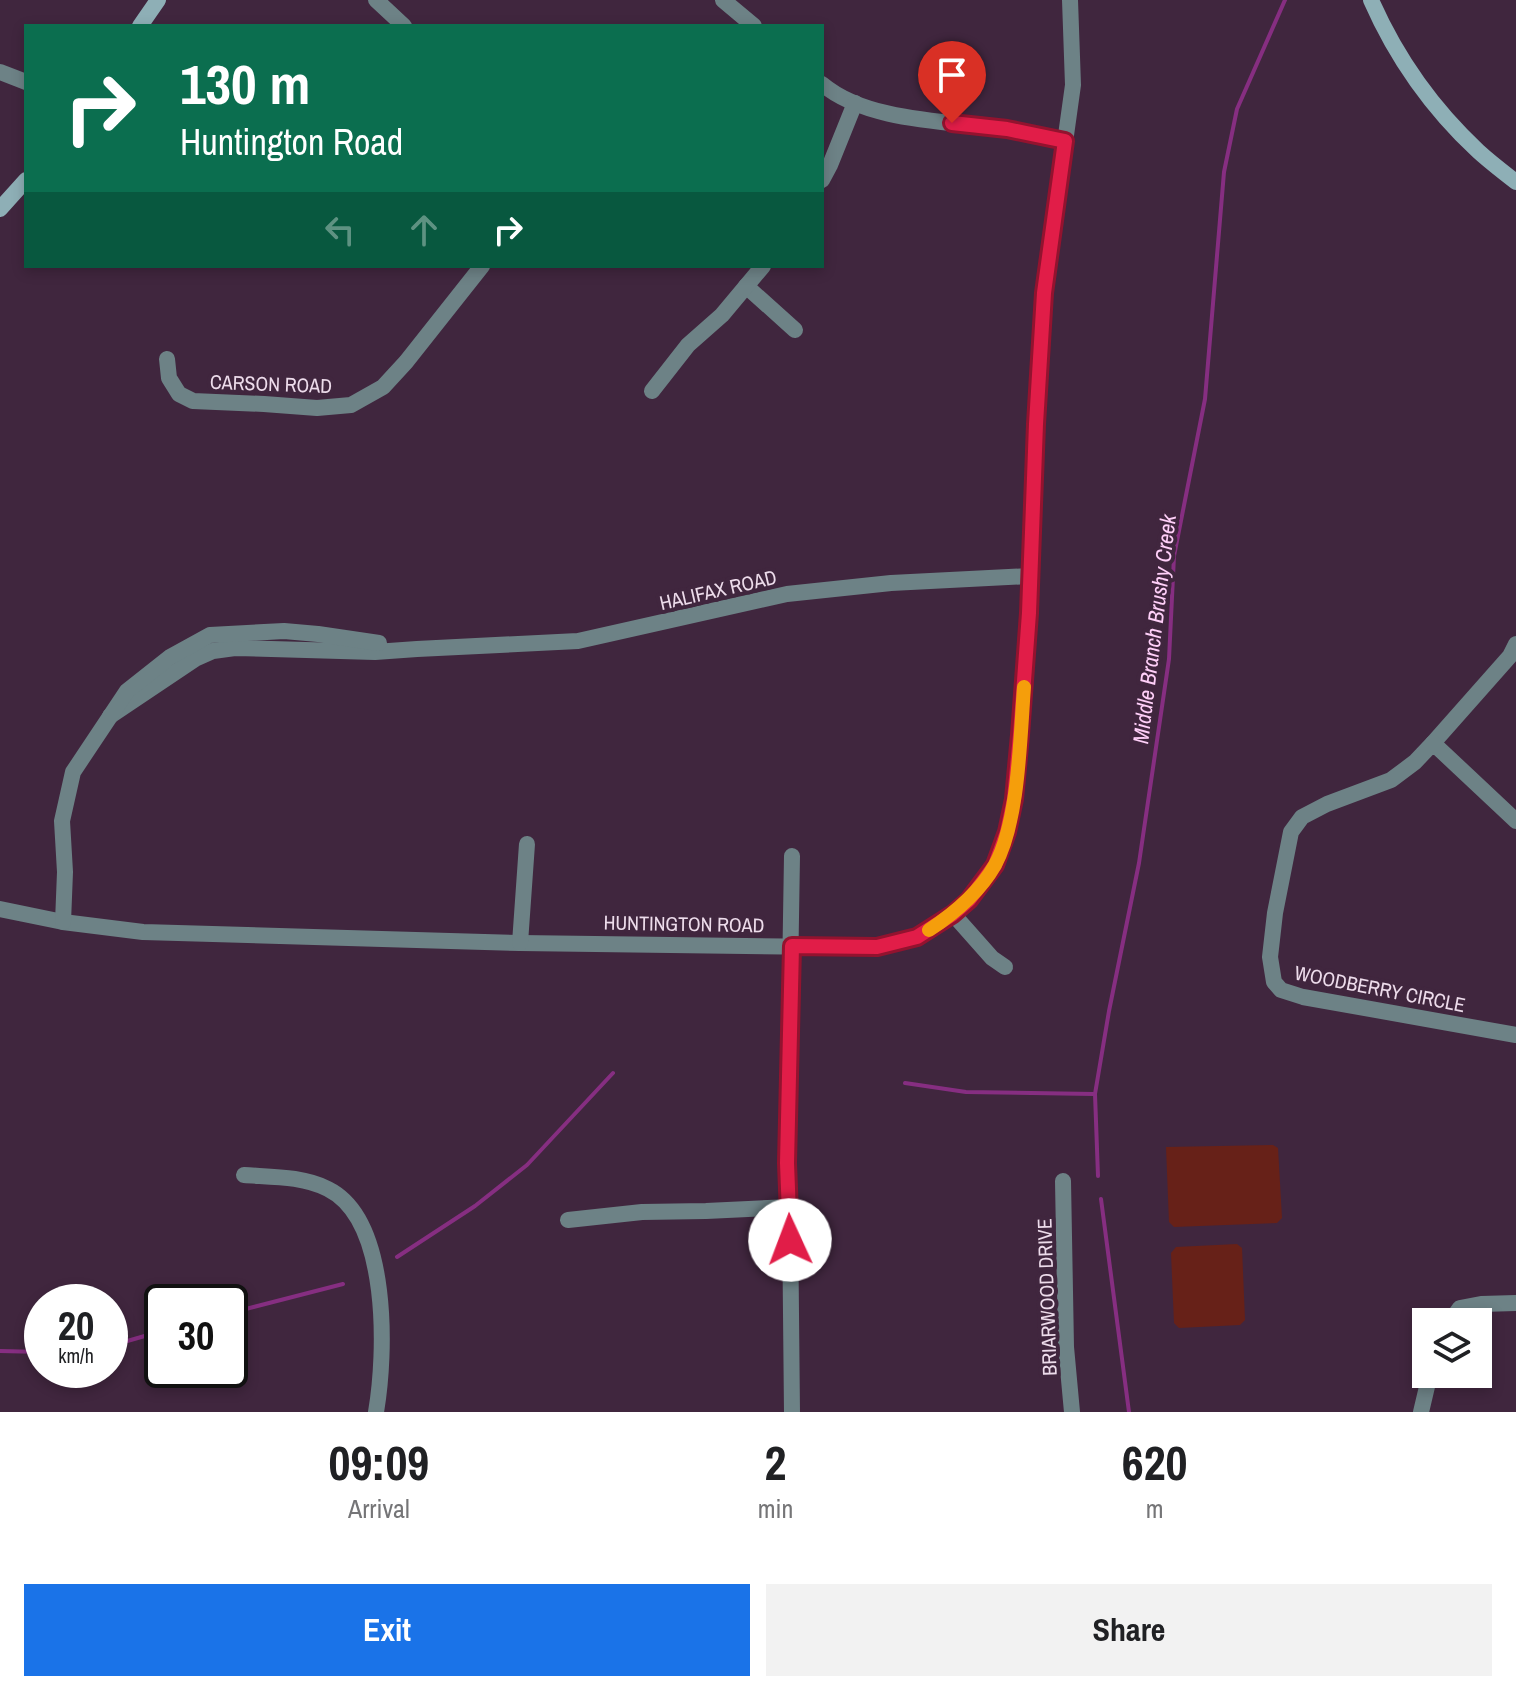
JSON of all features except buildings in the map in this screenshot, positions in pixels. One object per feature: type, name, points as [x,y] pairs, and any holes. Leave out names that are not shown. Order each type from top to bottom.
[{"type":"street","points":[[141,24],[158,0]]},
{"type":"street","points":[[376,0],[402,24]]},
{"type":"street","points":[[723,0],[752,24]]},
{"type":"street","name":"HUNTINGTON ROAD","points":[[0,909],[63,922],[143,932],[520,943],[877,947],[917,937],[953,914],[969,900],[995,865],[1007,832],[1014,799],[1029,613],[1044,293],[1073,85],[1070,0]]},
{"type":"street","points":[[1371,0],[1403,61],[1433,103],[1478,151],[1516,182]]},
{"type":"street","points":[[0,72],[24,81]]},
{"type":"street","points":[[824,85],[855,103],[873,109],[924,120],[1007,129],[1065,141]]},
{"type":"street","points":[[824,176],[855,103]]},
{"type":"street","points":[[0,209],[24,182]]},
{"type":"street","name":"CARSON ROAD","points":[[167,359],[169,378],[179,394],[193,401],[317,408],[351,405],[383,387],[480,268]]},
{"type":"street","points":[[652,391],[688,345],[722,315],[761,268]]},
{"type":"street","points":[[746,286],[795,330]]},
{"type":"street","name":"HALIFAX ROAD","points":[[63,922],[65,872],[62,821],[73,772],[127,691],[170,657],[210,635],[284,631],[417,649],[578,641],[787,594],[891,583],[1030,576]]},
{"type":"street","name":"WOODBERRY CIRCLE","points":[[1516,644],[1510,656],[1415,762],[1391,780],[1327,804],[1302,817],[1291,832],[1270,957],[1274,982],[1281,990],[1303,997],[1516,1035]]},
{"type":"street","points":[[1433,743],[1516,821]]},
{"type":"street","points":[[520,943],[527,844]]},
{"type":"street","points":[[792,856],[788,1113],[792,1412]]},
{"type":"street","points":[[953,914],[992,958],[1005,967]]},
{"type":"street","points":[[244,1175],[280,1177],[329,1189],[346,1202],[363,1230],[374,1259],[382,1312],[380,1391],[376,1412]]},
{"type":"street","name":"BRIARWOOD DRIVE","points":[[1063,1181],[1066,1347],[1072,1412]]},
{"type":"street","points":[[568,1220],[642,1212],[789,1207]]},
{"type":"street","points":[[1460,1308],[1516,1303]]},
{"type":"street","points":[[1421,1412],[1427,1388]]},
{"type":"shaded area","points":[[1273,1145],[1278,1148],[1282,1218],[1277,1223],[1174,1227],[1169,1222],[1166,1147]]},
{"type":"shaded area","points":[[1237,1244],[1242,1248],[1245,1320],[1240,1325],[1179,1328],[1174,1323],[1171,1253],[1176,1247]]},
{"type":"waterway","name":"Middle Branch Brushy Creek","points":[[1098,1176],[1095,1094],[1139,863],[1169,659],[1174,556],[1205,399],[1224,172],[1237,109],[1285,0]]},
{"type":"waterway","points":[[397,1257],[475,1206],[527,1165],[613,1073]]},
{"type":"waterway","points":[[905,1083],[966,1092],[1094,1094]]},
{"type":"waterway","name":"Middle Branch Brushy Creek","points":[[1101,1199],[1129,1412]]},
{"type":"waterway","points":[[248,1308],[343,1284]]},
{"type":"waterway","points":[[128,1341],[144,1336]]},
{"type":"waterway","points":[[0,1351],[24,1352]]},
{"type":"slow traffic","points":[[929,930],[969,900],[995,865],[1007,832],[1014,799],[1024,687]]},
{"type":"route","points":[[790,1240],[787,1163],[792,946],[877,947],[917,937],[953,914],[969,900],[995,865],[1007,832],[1014,799],[1029,613],[1044,293],[1065,141],[1007,129],[952,123]]}]
